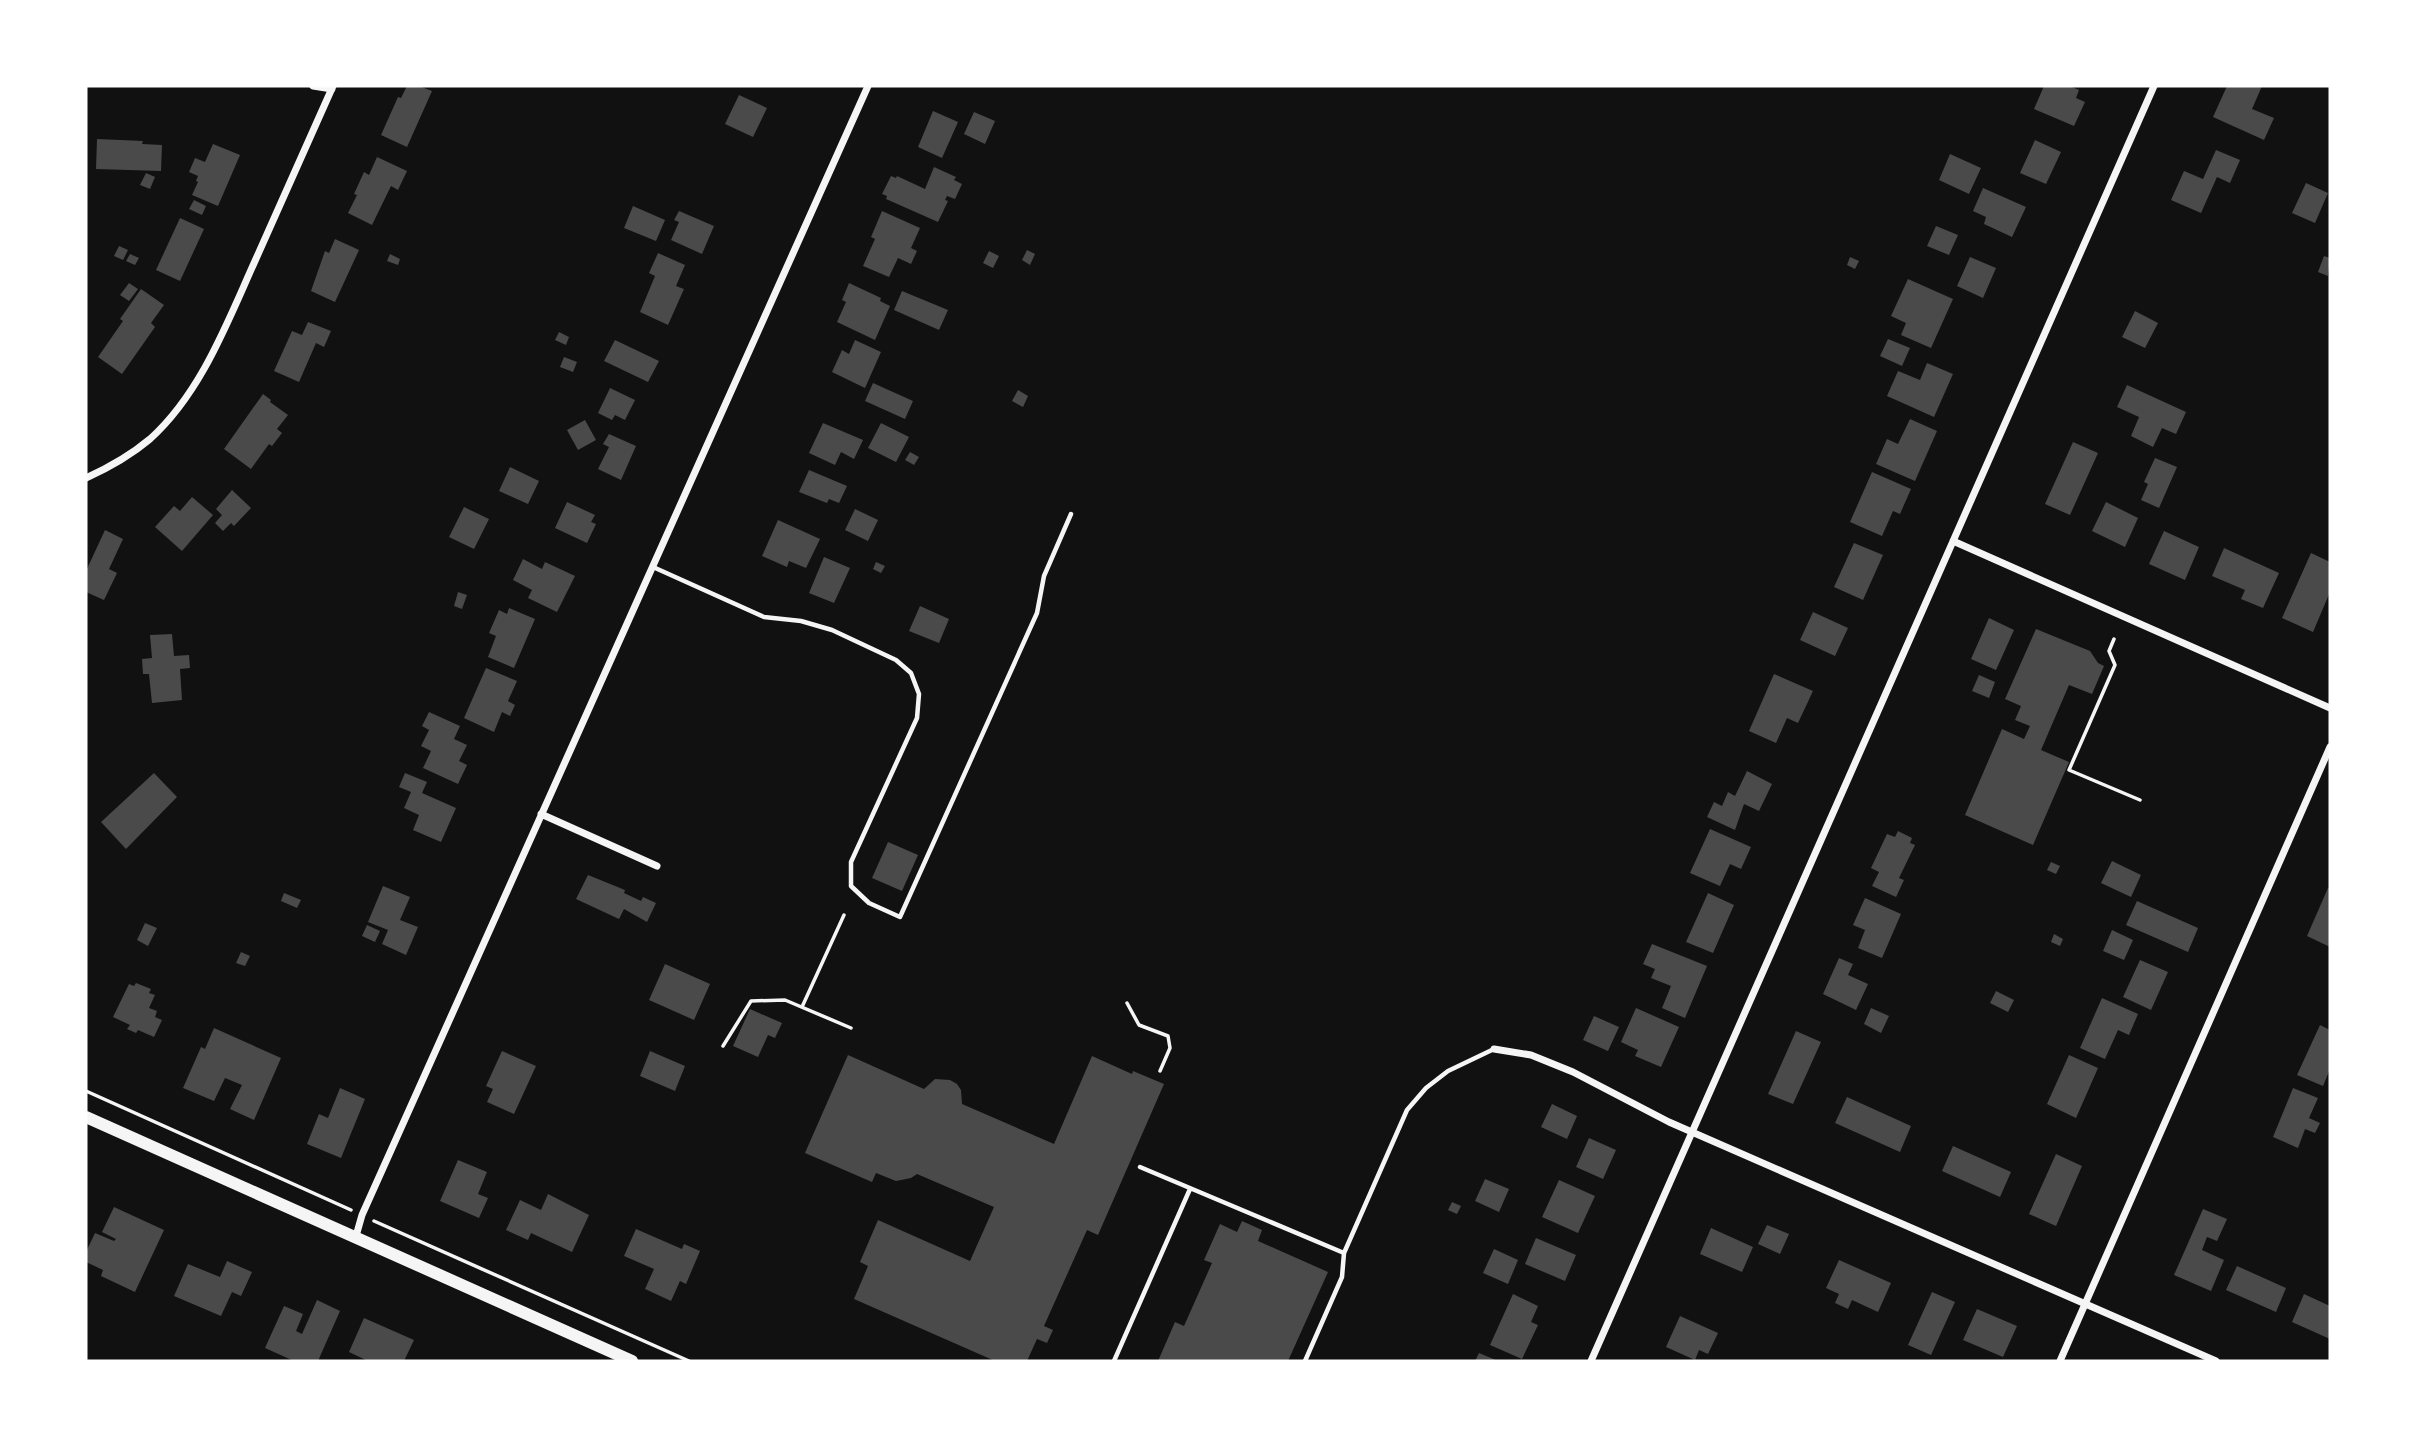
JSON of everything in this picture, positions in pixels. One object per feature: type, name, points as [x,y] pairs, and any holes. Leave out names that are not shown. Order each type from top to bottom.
[{"type":"street","points":[[86,478],[127,456],[150,439],[175,411],[201,374],[229,319],[332,87],[313,86]]},
{"type":"street","points":[[356,1236],[362,1215],[868,86]]},
{"type":"street","points":[[1591,1361],[2154,86]]},
{"type":"street","points":[[1953,541],[2330,708]]},
{"type":"street","points":[[2060,1361],[2330,747]]},
{"type":"street","points":[[541,814],[656,866]]},
{"type":"street","points":[[1494,1049],[1531,1055],[1573,1072],[1669,1122],[2216,1361]]},
{"type":"street","points":[[86,1117],[632,1361]]},
{"type":"lane","points":[[652,566],[764,617],[801,621],[832,630],[896,660],[911,673],[919,694],[916,718],[851,862],[852,886],[869,903],[900,917],[1037,612],[1044,576],[1071,514]]},
{"type":"lane","points":[[1305,1361],[1342,1277],[1344,1253],[1407,1110],[1426,1088],[1448,1071],[1494,1049]]},
{"type":"lane","points":[[1140,1167],[1344,1253]]},
{"type":"lane","points":[[1114,1361],[1189,1189]]},
{"type":"path","points":[[2114,639],[2109,651],[2115,665],[2068,770],[2140,800]]},
{"type":"path","points":[[802,1007],[844,915]]},
{"type":"path","points":[[723,1046],[751,1001],[785,1000],[851,1028]]},
{"type":"path","points":[[1127,1003],[1139,1025],[1168,1036],[1170,1048],[1160,1071]]},
{"type":"path","points":[[86,1091],[689,1361]]},
{"type":"building","points":[[407,86],[419,86],[432,91],[407,147],[381,135],[398,97],[401,98]]},
{"type":"building","points":[[2044,86],[2070,86],[2079,90],[2076,98],[2085,102],[2074,126],[2034,109]]},
{"type":"building","points":[[2227,86],[2262,86],[2252,109],[2274,118],[2264,140],[2213,117]]},
{"type":"building","points":[[739,95],[767,108],[753,137],[725,124]]},
{"type":"building","points":[[933,111],[958,122],[942,158],[918,147]]},
{"type":"building","points":[[974,112],[995,121],[985,144],[964,134]]},
{"type":"building","points":[[97,139],[143,141],[142,144],[162,145],[161,171],[96,169]]},
{"type":"building","points":[[2035,140],[2061,152],[2046,184],[2020,173]]},
{"type":"building","points":[[213,144],[240,155],[218,206],[192,195],[198,176],[189,172],[195,158],[205,162]]},
{"type":"building","points":[[2216,150],[2240,160],[2230,183],[2217,177],[2201,213],[2171,200],[2184,171],[2203,179]]},
{"type":"building","points":[[1950,154],[1981,168],[1969,194],[1939,180]]},
{"type":"building","points":[[377,157],[407,171],[398,190],[391,186],[372,225],[348,213],[364,172],[369,175]]},
{"type":"building","points":[[934,167],[956,177],[954,180],[962,184],[955,199],[947,196],[945,200],[948,201],[938,222],[886,199],[887,196],[882,194],[891,176],[897,176],[925,189]]},
{"type":"building","points":[[146,173],[155,177],[150,189],[140,185]]},
{"type":"building","points":[[2306,183],[2328,193],[2315,223],[2292,213]]},
{"type":"building","points":[[1983,188],[2026,207],[2012,237],[1984,224],[1986,217],[1973,211]]},
{"type":"building","points":[[194,200],[206,206],[202,215],[189,209]]},
{"type":"building","points":[[633,206],[665,220],[656,241],[624,228]]},
{"type":"building","points":[[679,211],[714,226],[702,254],[671,240],[679,222],[674,220]]},
{"type":"building","points":[[882,211],[920,228],[911,248],[917,251],[911,264],[898,258],[889,277],[863,266],[875,239],[871,237]]},
{"type":"building","points":[[180,218],[204,229],[180,281],[156,270]]},
{"type":"building","points":[[1936,226],[1958,235],[1949,255],[1927,246]]},
{"type":"building","points":[[335,239],[359,250],[335,302],[311,291],[325,251],[329,253]]},
{"type":"building","points":[[119,246],[128,250],[123,260],[114,256]]},
{"type":"building","points":[[1027,250],[1035,254],[1030,265],[1022,260]]},
{"type":"building","points":[[989,251],[999,256],[993,268],[983,263]]},
{"type":"building","points":[[658,253],[685,265],[676,286],[684,289],[668,325],[640,312],[655,276],[649,273]]},
{"type":"building","points":[[130,254],[139,258],[135,265],[126,261]]},
{"type":"building","points":[[390,254],[400,259],[398,265],[387,261]]},
{"type":"building","points":[[2324,256],[2330,258],[2328,276],[2318,272]]},
{"type":"building","points":[[1850,257],[1859,261],[1855,269],[1847,265]]},
{"type":"building","points":[[1970,257],[1996,268],[1983,298],[1957,286]]},
{"type":"building","points":[[1908,279],[1953,299],[1931,348],[1901,335],[1906,323],[1891,316]]},
{"type":"building","points":[[129,283],[138,289],[129,301],[120,295]]},
{"type":"building","points":[[849,283],[881,298],[880,301],[890,306],[875,340],[837,322],[846,302],[842,300]]},
{"type":"building","points":[[141,289],[164,305],[151,323],[155,327],[122,374],[98,357]]},
{"type":"building","points":[[902,291],[948,310],[939,330],[894,310]]},
{"type":"building","points":[[2135,311],[2158,323],[2145,348],[2122,337]]},
{"type":"building","points":[[308,322],[331,331],[324,347],[316,343],[299,382],[274,371],[292,331],[302,335]]},
{"type":"building","points":[[559,332],[569,337],[566,345],[555,340]]},
{"type":"building","points":[[1888,339],[1910,348],[1902,366],[1880,356]]},
{"type":"building","points":[[615,340],[659,361],[648,382],[604,361]]},
{"type":"building","points":[[855,340],[881,352],[865,388],[832,372],[842,350],[849,354]]},
{"type":"building","points":[[564,357],[577,362],[573,372],[560,367]]},
{"type":"building","points":[[1927,363],[1953,374],[1934,417],[1887,396],[1898,371],[1920,380]]},
{"type":"building","points":[[873,383],[913,401],[905,419],[865,401]]},
{"type":"building","points":[[2127,385],[2186,412],[2176,434],[2162,428],[2153,447],[2131,436],[2139,417],[2117,407]]},
{"type":"building","points":[[610,388],[635,400],[625,420],[615,415],[612,420],[598,413]]},
{"type":"building","points":[[1018,390],[1028,396],[1023,407],[1012,401]]},
{"type":"building","points":[[263,394],[288,415],[277,429],[282,433],[272,446],[269,444],[251,469],[224,449]]},
{"type":"building","points":[[1910,419],[1937,431],[1915,481],[1876,464],[1887,439],[1898,444]]},
{"type":"building","points":[[585,420],[596,440],[578,450],[567,430]]},
{"type":"building","points":[[823,423],[863,440],[854,459],[841,452],[835,465],[809,453]]},
{"type":"building","points":[[881,423],[909,437],[896,462],[868,448]]},
{"type":"building","points":[[609,434],[636,446],[621,480],[598,469],[609,447],[603,444]]},
{"type":"building","points":[[2073,442],[2098,453],[2070,515],[2045,504]]},
{"type":"building","points":[[910,452],[919,457],[914,465],[905,460]]},
{"type":"building","points":[[2155,458],[2177,467],[2159,508],[2141,500],[2148,484],[2144,482]]},
{"type":"building","points":[[510,467],[539,481],[528,504],[499,491]]},
{"type":"building","points":[[809,470],[847,486],[839,503],[829,499],[827,503],[799,492]]},
{"type":"building","points":[[1872,472],[1911,489],[1900,514],[1893,511],[1882,536],[1850,522]]},
{"type":"building","points":[[232,490],[251,508],[234,526],[231,523],[223,531],[215,523],[222,515],[216,509]]},
{"type":"building","points":[[192,497],[213,515],[182,551],[155,527],[174,506],[180,511]]},
{"type":"building","points":[[567,502],[595,515],[591,522],[596,524],[587,543],[555,528]]},
{"type":"building","points":[[2106,502],[2138,518],[2125,547],[2092,531]]},
{"type":"building","points":[[464,507],[489,519],[474,549],[449,537]]},
{"type":"building","points":[[855,509],[878,520],[868,541],[845,530]]},
{"type":"building","points":[[778,520],[820,539],[806,568],[789,561],[787,567],[762,556]]},
{"type":"building","points":[[105,530],[123,539],[109,569],[117,573],[104,600],[86,592],[86,571]]},
{"type":"building","points":[[2164,531],[2199,547],[2185,580],[2149,564]]},
{"type":"building","points":[[1854,543],[1883,555],[1863,600],[1834,587]]},
{"type":"building","points":[[2224,548],[2279,573],[2263,608],[2241,599],[2245,590],[2212,576]]},
{"type":"building","points":[[2311,553],[2330,562],[2330,592],[2313,632],[2282,618]]},
{"type":"building","points":[[824,557],[850,568],[834,603],[809,593]]},
{"type":"building","points":[[523,559],[542,569],[545,562],[575,576],[557,612],[528,598],[532,590],[513,580]]},
{"type":"building","points":[[876,562],[885,566],[881,573],[873,569]]},
{"type":"building","points":[[458,592],[467,595],[462,609],[454,606]]},
{"type":"building","points":[[920,606],[949,619],[939,643],[909,631]]},
{"type":"building","points":[[509,608],[535,619],[514,668],[488,657],[496,636],[489,633],[499,610],[507,614]]},
{"type":"building","points":[[1813,612],[1848,628],[1835,656],[1800,640]]},
{"type":"building","points":[[1989,618],[2014,630],[1996,670],[1971,659]]},
{"type":"building","points":[[2036,629],[2090,651],[2098,663],[2104,666],[2092,694],[2069,685],[2041,750],[2069,762],[2033,845],[1965,815],[2002,729],[2024,739],[2030,726],[2015,720],[2021,706],[2005,699]]},
{"type":"building","points":[[172,634],[174,656],[189,655],[190,668],[180,669],[182,700],[152,703],[149,674],[143,674],[142,659],[152,658],[150,635]]},
{"type":"building","points":[[486,668],[517,681],[508,701],[515,705],[510,716],[502,712],[494,732],[464,718]]},
{"type":"building","points":[[1774,674],[1813,691],[1798,723],[1787,718],[1776,743],[1749,731]]},
{"type":"building","points":[[1979,675],[1995,682],[1989,698],[1972,691]]},
{"type":"building","points":[[429,712],[460,726],[454,739],[467,745],[459,761],[467,765],[458,784],[423,768],[431,751],[421,746],[429,730],[422,726]]},
{"type":"building","points":[[1747,771],[1772,784],[1759,811],[1744,804],[1735,830],[1707,817],[1714,802],[1722,806],[1728,792],[1735,796]]},
{"type":"building","points":[[154,773],[177,797],[126,849],[101,822]]},
{"type":"building","points":[[405,773],[427,782],[422,793],[456,808],[441,842],[413,830],[419,815],[404,808],[411,792],[399,787]]},
{"type":"building","points":[[1710,829],[1751,847],[1741,869],[1730,864],[1720,886],[1690,873]]},
{"type":"building","points":[[1898,831],[1912,838],[1910,843],[1915,845],[1899,878],[1904,880],[1896,897],[1872,886],[1879,872],[1871,868],[1887,834],[1895,837]]},
{"type":"building","points":[[888,842],[918,855],[902,891],[872,878]]},
{"type":"building","points":[[2112,861],[2141,875],[2131,897],[2101,883]]},
{"type":"building","points":[[2051,862],[2060,866],[2056,874],[2047,870]]},
{"type":"building","points":[[588,875],[625,890],[624,893],[641,901],[643,897],[656,903],[647,922],[624,909],[619,919],[576,899]]},
{"type":"building","points":[[383,886],[410,897],[400,920],[418,927],[406,955],[382,944],[388,930],[368,922]]},
{"type":"building","points":[[2328,888],[2330,889],[2330,947],[2307,936]]},
{"type":"building","points":[[284,893],[301,900],[297,908],[281,901]]},
{"type":"building","points":[[1708,893],[1734,905],[1713,953],[1686,942]]},
{"type":"building","points":[[1865,898],[1901,914],[1882,958],[1858,948],[1865,930],[1853,925]]},
{"type":"building","points":[[2137,901],[2198,928],[2188,952],[2126,925]]},
{"type":"building","points":[[145,923],[157,928],[148,946],[137,940]]},
{"type":"building","points":[[367,925],[380,931],[375,942],[362,936]]},
{"type":"building","points":[[2112,930],[2133,940],[2124,960],[2103,951]]},
{"type":"building","points":[[2054,934],[2063,939],[2060,946],[2051,942]]},
{"type":"building","points":[[1652,944],[1707,966],[1685,1018],[1662,1008],[1671,986],[1651,978],[1655,969],[1643,964]]},
{"type":"building","points":[[241,952],[250,956],[245,966],[236,963]]},
{"type":"building","points":[[1839,958],[1853,964],[1848,975],[1868,984],[1856,1010],[1823,994]]},
{"type":"building","points":[[2140,960],[2168,972],[2151,1010],[2123,997]]},
{"type":"building","points":[[665,964],[710,984],[694,1020],[649,1000]]},
{"type":"building","points":[[136,983],[151,989],[149,993],[155,995],[149,1008],[157,1011],[155,1017],[162,1020],[154,1037],[138,1030],[136,1033],[127,1029],[130,1025],[113,1017],[129,984],[134,986]]},
{"type":"building","points":[[1996,991],[2014,1000],[2008,1012],[1990,1003]]},
{"type":"building","points":[[2102,998],[2138,1014],[2129,1035],[2118,1030],[2105,1059],[2080,1048]]},
{"type":"building","points":[[1636,1008],[1679,1027],[1661,1067],[1635,1056],[1638,1050],[1621,1042]]},
{"type":"building","points":[[1871,1008],[1889,1016],[1881,1033],[1864,1024]]},
{"type":"building","points":[[750,1009],[782,1023],[775,1038],[768,1035],[758,1057],[733,1046]]},
{"type":"building","points":[[1594,1016],[1619,1027],[1608,1051],[1583,1040]]},
{"type":"building","points":[[2320,1025],[2330,1030],[2330,1069],[2323,1086],[2297,1075]]},
{"type":"building","points":[[214,1028],[281,1058],[254,1120],[230,1109],[242,1085],[225,1078],[214,1101],[183,1088],[201,1047],[205,1049]]},
{"type":"building","points":[[1796,1031],[1821,1042],[1793,1104],[1768,1094]]},
{"type":"building","points":[[502,1051],[536,1066],[514,1114],[487,1102],[493,1089],[486,1086]]},
{"type":"building","points":[[650,1051],[685,1066],[675,1091],[640,1076]]},
{"type":"building","points":[[848,1055],[924,1089],[935,1079],[950,1080],[961,1090],[962,1104],[1054,1144],[1092,1056],[1132,1074],[1133,1071],[1164,1084],[1098,1235],[1087,1230],[1044,1326],[1053,1330],[1047,1343],[1037,1339],[1027,1361],[995,1361],[854,1299],[868,1266],[860,1262],[878,1220],[970,1261],[994,1207],[917,1174],[896,1181],[876,1173],[872,1182],[805,1153]]},
{"type":"building","points":[[2069,1055],[2098,1068],[2076,1118],[2047,1104]]},
{"type":"building","points":[[340,1088],[365,1099],[341,1158],[307,1144],[319,1114],[328,1118]]},
{"type":"building","points":[[2293,1088],[2318,1098],[2309,1118],[2320,1123],[2315,1133],[2305,1129],[2298,1148],[2273,1137]]},
{"type":"building","points":[[1847,1097],[1911,1126],[1900,1152],[1835,1123]]},
{"type":"building","points":[[1552,1104],[1577,1116],[1567,1139],[1541,1127]]},
{"type":"building","points":[[1589,1138],[1616,1150],[1603,1179],[1576,1167]]},
{"type":"building","points":[[1953,1146],[2011,1172],[2000,1197],[1942,1171]]},
{"type":"building","points":[[2056,1154],[2082,1166],[2056,1226],[2029,1214]]},
{"type":"building","points":[[458,1160],[487,1172],[478,1194],[488,1198],[479,1218],[440,1201]]},
{"type":"building","points":[[1485,1179],[1509,1189],[1499,1212],[1475,1201]]},
{"type":"building","points":[[1559,1180],[1595,1196],[1578,1233],[1542,1217]]},
{"type":"building","points":[[548,1194],[589,1215],[572,1252],[531,1233],[528,1240],[506,1230],[520,1200],[541,1210]]},
{"type":"building","points":[[1452,1202],[1461,1206],[1457,1214],[1448,1210]]},
{"type":"building","points":[[114,1207],[164,1230],[135,1292],[101,1276],[103,1270],[86,1262],[86,1252],[95,1233],[114,1241],[116,1239],[102,1232]]},
{"type":"building","points":[[2203,1209],[2227,1219],[2217,1241],[2207,1237],[2202,1250],[2224,1260],[2211,1291],[2174,1275]]},
{"type":"building","points":[[1242,1221],[1262,1230],[1258,1241],[1328,1272],[1288,1361],[1158,1361],[1175,1322],[1184,1326],[1212,1263],[1204,1260],[1220,1224],[1237,1232]]},
{"type":"building","points":[[1767,1225],[1789,1234],[1780,1254],[1758,1244]]},
{"type":"building","points":[[1711,1228],[1753,1247],[1742,1272],[1700,1254]]},
{"type":"building","points":[[636,1229],[682,1249],[684,1244],[700,1251],[686,1284],[680,1281],[671,1301],[645,1289],[654,1269],[624,1256]]},
{"type":"building","points":[[1536,1238],[1576,1255],[1565,1281],[1525,1264]]},
{"type":"building","points":[[1494,1249],[1518,1260],[1508,1284],[1483,1273]]},
{"type":"building","points":[[1839,1260],[1891,1283],[1878,1312],[1852,1300],[1848,1309],[1835,1303],[1839,1294],[1826,1288]]},
{"type":"building","points":[[227,1261],[252,1272],[241,1296],[232,1292],[221,1316],[174,1296],[188,1264],[220,1277]]},
{"type":"building","points":[[2237,1266],[2286,1288],[2276,1312],[2226,1290]]},
{"type":"building","points":[[1932,1292],[1955,1302],[1931,1355],[1908,1345]]},
{"type":"building","points":[[1513,1294],[1538,1306],[1531,1322],[1538,1325],[1522,1359],[1490,1345]]},
{"type":"building","points":[[2304,1294],[2330,1306],[2330,1339],[2292,1322]]},
{"type":"building","points":[[317,1300],[340,1311],[318,1361],[294,1361],[265,1348],[284,1306],[303,1314],[296,1331],[302,1334]]},
{"type":"building","points":[[1977,1309],[2017,1326],[2003,1357],[1963,1340]]},
{"type":"building","points":[[1680,1316],[1718,1333],[1708,1354],[1699,1350],[1695,1360],[1666,1347]]},
{"type":"building","points":[[364,1318],[414,1340],[404,1361],[368,1361],[349,1352]]},
{"type":"building","points":[[1479,1353],[1498,1361],[1475,1361]]}]
